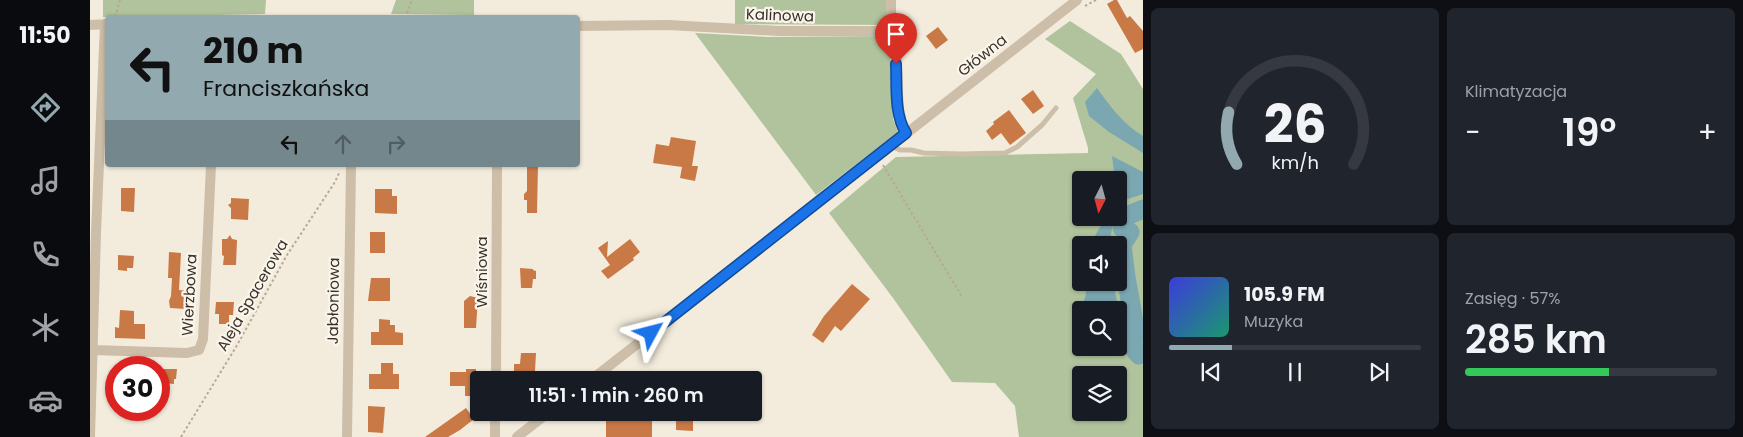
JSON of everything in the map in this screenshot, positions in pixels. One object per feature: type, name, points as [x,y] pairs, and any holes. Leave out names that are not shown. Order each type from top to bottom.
[{"type":"street","points":[[891,0],[891,31],[896,46],[899,116],[901,125],[906,133]]},
{"type":"street","name":"Główna","points":[[603,371],[1077,0]]},
{"type":"street","points":[[90,25],[105,22]]},
{"type":"street","name":"Kalinowa","points":[[580,26],[668,25],[779,31],[891,31]]},
{"type":"street","points":[[90,437],[105,88]]},
{"type":"street","name":"Wierzbowa","points":[[93,350],[187,353],[199,350],[203,339],[211,167]]},
{"type":"street","name":"Jabłoniowa","points":[[347,437],[351,167]]},
{"type":"street","name":"Wiśniowa","points":[[496,371],[497,167]]},
{"type":"street","points":[[495,421],[495,437]]},
{"type":"street","points":[[517,437],[537,421]]},
{"type":"lane","points":[[890,146],[900,150],[924,153],[1004,153],[1017,147],[1042,125],[1056,108]]},
{"type":"path","points":[[115,15],[120,0]]},
{"type":"path","points":[[406,15],[412,0]]},
{"type":"path","points":[[878,156],[962,297]]},
{"type":"path","name":"Aleja Spacerowa","points":[[181,437],[287,256],[335,182],[342,167]]},
{"type":"green space","points":[[103,0],[266,0],[265,14],[105,15],[103,17]]},
{"type":"green space","points":[[396,0],[474,0],[474,15],[391,14]]},
{"type":"green space","points":[[735,0],[886,0],[886,25],[735,24]]},
{"type":"green space","points":[[1070,21],[1121,54],[1143,89],[1143,437],[1019,437],[1015,406],[995,383],[952,382],[893,298],[829,213],[896,157],[1088,153],[1073,98],[1096,74],[1045,39]]},
{"type":"green space","points":[[695,33],[767,37],[886,36],[890,43],[893,119],[898,132],[816,195]]},
{"type":"water","points":[[1097,88],[1123,120],[1143,136],[1143,153],[1109,132],[1089,116],[1085,102]]},
{"type":"water","points":[[1112,156],[1143,172],[1143,194],[1128,199],[1128,171],[1114,171]]},
{"type":"water","points":[[1101,226],[1113,226],[1111,236],[1095,236]]},
{"type":"water","points":[[1086,291],[1115,291],[1117,301],[1084,301]]},
{"type":"building","points":[[1117,0],[1127,18],[1130,16],[1143,31],[1143,49],[1135,53],[1107,4]]},
{"type":"building","points":[[938,27],[948,40],[936,49],[926,36]]},
{"type":"building","points":[[1033,90],[1044,106],[1033,114],[1021,99]]},
{"type":"building","points":[[1009,110],[1026,133],[1010,145],[1001,133],[992,140],[986,131],[994,124],[993,122]]},
{"type":"building","points":[[671,137],[696,141],[692,166],[698,166],[695,181],[680,178],[682,167],[653,163],[656,144],[669,146]]},
{"type":"building","points":[[527,167],[538,167],[537,213],[527,213],[527,200],[524,200],[524,194],[527,191]]},
{"type":"building","points":[[121,188],[135,188],[134,212],[121,211]]},
{"type":"building","points":[[375,189],[392,189],[392,196],[397,196],[397,214],[375,213]]},
{"type":"building","points":[[231,198],[249,199],[248,220],[231,219],[231,208],[228,205],[231,203]]},
{"type":"building","points":[[370,232],[385,232],[385,253],[370,253]]},
{"type":"building","points":[[230,235],[232,239],[237,240],[236,265],[223,265],[222,239],[227,239]]},
{"type":"building","points":[[630,239],[640,252],[633,258],[634,260],[608,279],[601,271],[610,265],[598,248],[608,241],[607,257]]},
{"type":"building","points":[[169,252],[181,253],[179,290],[187,291],[186,309],[170,308],[172,278],[168,278]]},
{"type":"building","points":[[118,255],[134,256],[133,268],[127,268],[127,271],[118,270]]},
{"type":"building","points":[[520,268],[536,271],[536,279],[533,279],[532,288],[521,288]]},
{"type":"building","points":[[371,278],[390,278],[390,301],[368,301]]},
{"type":"building","points":[[852,284],[870,299],[841,331],[835,326],[823,343],[812,335],[824,316]]},
{"type":"building","points":[[470,296],[478,298],[476,328],[464,328],[464,301]]},
{"type":"building","points":[[216,302],[234,302],[233,315],[229,315],[229,324],[219,324],[219,314],[215,314]]},
{"type":"building","points":[[120,310],[134,311],[134,324],[145,324],[145,339],[115,338],[115,327],[119,328]]},
{"type":"building","points":[[379,319],[390,320],[390,325],[395,325],[395,332],[403,333],[403,345],[371,345],[371,332],[379,332]]},
{"type":"building","points":[[521,353],[536,353],[535,371],[514,371],[514,364],[520,364]]},
{"type":"building","points":[[381,363],[393,363],[393,374],[399,374],[399,389],[369,389],[369,374],[381,374]]},
{"type":"building","points":[[170,369],[177,369],[174,384],[170,384]]},
{"type":"building","points":[[466,369],[476,369],[476,371],[470,371],[470,396],[465,396],[465,386],[450,386],[450,372],[466,372]]},
{"type":"building","points":[[368,406],[385,407],[383,433],[368,432]]},
{"type":"building","points":[[466,408],[470,414],[471,421],[448,437],[425,437]]},
{"type":"building","points":[[606,421],[652,421],[652,437],[606,437]]},
{"type":"building","points":[[676,421],[693,421],[693,431],[676,430]]},
{"type":"waterway","points":[[1143,209],[1127,216],[1122,228],[1130,232],[1122,245],[1136,333],[1133,345],[1139,355],[1143,353]]},
{"type":"route","points":[[651,333],[906,133],[901,125],[899,116],[896,64]]}]
